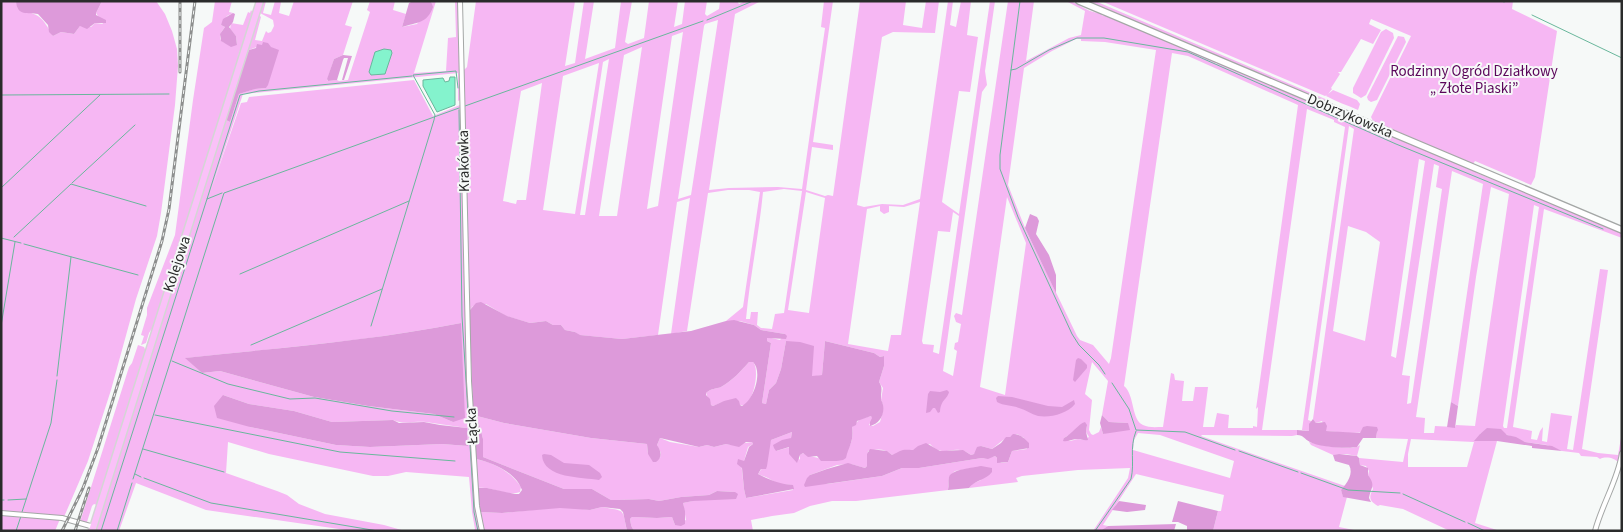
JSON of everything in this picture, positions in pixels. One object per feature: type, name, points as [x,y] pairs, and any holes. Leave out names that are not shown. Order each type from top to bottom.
[{"type":"main road","name":"Kolejowa","points":[[93,529],[260,1]]},
{"type":"main road","name":"Dobrzykowska","points":[[1079,1],[1622,230]]},
{"type":"street","name":"Krakówka","points":[[460,1],[468,320]]},
{"type":"street","name":"Łącka","points":[[468,320],[477,506],[482,531]]},
{"type":"street","points":[[1595,531],[1600,512],[1619,467],[1622,453]]},
{"type":"street","points":[[1,513],[62,518],[93,529]]},
{"type":"green space","points":[[1,1],[16,1],[18,9],[40,17],[53,36],[61,32],[74,34],[80,26],[91,27],[95,23],[103,24],[96,13],[102,1],[156,1],[165,14],[177,49],[178,66],[175,105],[157,236],[136,299],[111,390],[88,461],[64,517],[1,511]]},
{"type":"green space","points":[[215,1],[232,1],[229,12],[233,13],[227,16],[221,25],[225,27],[220,38],[227,44],[237,45],[236,36],[230,29],[231,23],[243,25],[248,12],[250,13],[251,10],[253,13],[155,324],[149,333],[146,343],[141,345],[144,336],[141,335],[147,315],[147,308],[175,235],[204,28],[212,22]]},
{"type":"green space","points":[[263,1],[266,1],[263,13],[271,15],[275,1],[281,2],[279,13],[289,16],[294,1],[353,1],[345,25],[352,27],[343,55],[334,59],[327,80],[339,81],[348,80],[370,12],[367,10],[370,1],[395,1],[393,10],[406,14],[402,27],[417,24],[432,3],[431,1],[436,1],[414,73],[446,71],[448,38],[456,37],[455,1],[458,1],[460,100],[458,101],[458,73],[243,94],[209,196],[241,103],[247,102],[249,97],[414,80],[433,116],[460,105],[468,393],[481,531],[473,531],[475,529],[469,477],[406,472],[388,476],[373,476],[269,454],[228,442],[226,473],[287,495],[299,504],[325,514],[384,525],[405,531],[353,531],[206,510],[136,483],[119,531],[96,531],[226,120],[230,122],[239,94],[254,89],[266,88],[274,49],[262,45],[249,50],[247,54],[259,15],[261,17],[255,40],[262,41],[266,31],[268,33],[271,32],[274,26],[273,20],[260,13]],"holes":[[[461,323],[453,422],[434,414],[314,397],[220,371],[202,373],[186,358],[358,339]],[[223,395],[249,404],[294,411],[332,422],[393,420],[405,423],[426,422],[467,428],[468,446],[442,444],[370,447],[336,445],[250,427]]]},
{"type":"green space","points":[[476,1],[575,1],[565,66],[575,63],[584,1],[594,1],[585,59],[615,48],[621,1],[632,1],[625,42],[628,44],[644,38],[649,1],[678,1],[674,27],[682,24],[685,1],[707,1],[705,14],[707,16],[719,9],[720,1],[737,1],[739,4],[745,1],[761,1],[735,14],[709,190],[778,187],[802,189],[825,28],[821,27],[824,1],[833,1],[813,142],[833,145],[833,150],[812,147],[806,190],[825,196],[833,196],[860,1],[906,1],[903,25],[922,28],[926,1],[939,1],[935,33],[893,32],[882,37],[857,205],[864,207],[882,204],[903,205],[920,199],[948,1],[953,1],[950,25],[956,27],[961,1],[971,1],[967,35],[978,37],[970,92],[959,91],[942,202],[959,214],[990,1],[995,1],[985,71],[987,85],[982,92],[943,371],[953,376],[957,351],[954,349],[955,343],[958,342],[961,324],[956,322],[954,316],[956,313],[962,315],[1008,1],[1034,1],[1026,61],[1069,38],[1081,35],[1085,11],[1066,1],[1070,1],[1622,233],[1622,238],[1544,209],[1513,427],[1532,431],[1531,439],[1537,440],[1543,427],[1542,441],[1547,442],[1551,413],[1572,416],[1567,449],[1573,450],[1600,269],[1608,270],[1582,449],[1618,455],[1622,432],[1619,463],[1610,458],[1600,459],[1597,457],[1581,456],[1579,453],[1562,451],[1547,445],[1525,442],[1505,434],[1483,432],[1480,434],[1482,440],[1497,441],[1475,523],[1500,531],[1450,531],[1403,509],[1378,506],[1372,501],[1370,497],[1373,489],[1368,475],[1369,471],[1366,466],[1360,465],[1359,458],[1403,462],[1408,439],[1376,438],[1377,432],[1349,433],[1326,431],[1322,421],[1316,423],[1313,419],[1354,129],[1349,126],[1308,420],[1311,421],[1309,431],[1302,430],[1345,127],[1334,122],[1334,120],[1307,109],[1262,430],[1297,430],[1297,435],[1201,436],[1345,486],[1341,490],[1343,496],[1347,497],[1339,527],[1359,531],[1213,531],[1218,511],[1221,511],[1224,495],[1136,474],[1103,525],[1108,526],[1100,531],[1093,531],[1128,478],[1130,468],[1078,470],[1022,476],[1016,478],[1018,482],[969,488],[972,484],[981,480],[973,468],[955,471],[949,477],[948,490],[856,501],[832,501],[810,506],[794,513],[751,520],[753,531],[635,531],[631,524],[630,519],[632,517],[672,517],[675,525],[686,520],[683,503],[735,492],[717,491],[709,495],[659,501],[649,499],[611,500],[592,489],[564,489],[483,457],[483,439],[479,423],[473,418],[477,416],[504,423],[591,438],[647,444],[648,454],[660,458],[661,453],[657,445],[660,438],[670,442],[699,447],[752,442],[753,444],[748,447],[744,461],[741,461],[746,498],[793,490],[792,485],[778,484],[758,474],[765,462],[771,440],[792,432],[791,438],[776,451],[790,447],[800,460],[800,455],[803,453],[837,461],[850,445],[852,427],[860,419],[871,416],[873,418],[869,425],[873,426],[880,422],[883,411],[881,400],[883,388],[879,382],[884,366],[884,356],[880,357],[874,353],[825,341],[822,375],[811,377],[786,341],[781,369],[776,383],[769,390],[766,404],[762,403],[771,343],[767,341],[767,337],[780,340],[785,334],[761,330],[754,325],[740,321],[726,321],[743,307],[760,192],[749,190],[728,190],[708,193],[687,331],[671,334],[690,198],[677,202],[658,335],[622,339],[579,335],[565,330],[561,325],[553,325],[546,321],[530,323],[506,316],[486,304],[473,306],[469,311],[463,71],[467,67]],"holes":[[[718,20],[691,195],[678,199],[704,26]],[[683,32],[658,206],[647,209],[672,36]],[[1076,39],[1156,50],[1109,364],[1093,345],[1080,340],[1077,336],[1025,228],[1008,185],[1024,68]],[[642,47],[617,216],[599,216],[624,55]],[[1172,53],[1188,56],[1298,105],[1256,409],[1258,407],[1257,427],[1228,428],[1229,415],[1217,413],[1214,427],[1203,427],[1208,387],[1195,387],[1193,401],[1182,401],[1184,381],[1175,380],[1174,374],[1171,373],[1163,427],[1143,425],[1139,422],[1130,395],[1124,386]],[[609,59],[585,215],[580,215],[603,62]],[[599,63],[575,214],[543,210],[563,76]],[[542,83],[526,200],[517,200],[516,204],[503,201],[521,91]],[[1419,159],[1425,161],[1396,358],[1391,356]],[[1434,164],[1439,166],[1436,187],[1442,189],[1411,403],[1407,404],[1410,376],[1402,375]],[[1452,171],[1483,184],[1451,402],[1458,406],[1491,187],[1509,194],[1475,426],[1435,426],[1434,433],[1424,433],[1425,418],[1416,417]],[[784,189],[802,191],[784,313],[775,314],[772,329],[761,328],[757,325],[758,312],[751,312],[750,319],[746,319],[763,192]],[[806,192],[825,198],[809,313],[788,310]],[[1007,197],[1026,243],[1005,395],[980,387]],[[920,202],[901,335],[891,335],[888,351],[848,344],[867,209],[880,206],[880,211],[884,214],[889,212],[889,206],[904,207]],[[1534,205],[1539,207],[1507,428],[1504,428]],[[953,212],[959,216],[939,354],[933,352],[934,345],[923,344],[938,231],[950,232]],[[1348,226],[1366,232],[1380,242],[1365,341],[1333,331]],[[1092,362],[1108,381],[1102,415],[1109,422],[1128,423],[1103,434],[1101,427],[1099,432],[1091,434],[1089,430],[1092,400],[1085,394]],[[1087,426],[1086,432],[1089,437],[1083,440],[1070,441],[1064,438]],[[1138,433],[1160,435],[1234,461],[1230,478],[1133,450],[1134,440]],[[1017,434],[1024,438],[1027,449],[1012,451],[1008,462],[1001,463],[995,456],[919,468],[902,468],[882,476],[827,484],[810,475],[837,465],[851,464],[865,468],[867,466],[868,451],[871,450],[884,450],[892,455],[930,444],[939,450],[959,450],[971,455],[981,446],[992,449],[1003,440]],[[1411,439],[1474,442],[1467,467],[1408,467]]]},
{"type":"green space","points":[[1084,1],[1095,1],[1330,101],[1330,103],[1321,101]]},
{"type":"green space","name":"Rodzinny Ogród Działkowy „ Złote Piaski”","points":[[1101,1],[1513,1],[1512,9],[1557,31],[1535,177],[1531,185],[1475,161],[1473,164],[1373,121],[1371,117],[1411,36],[1371,19],[1369,24],[1381,30],[1373,44],[1361,39],[1341,72],[1338,72],[1340,74],[1328,94],[1333,90],[1357,100],[1360,104],[1358,110],[1327,95],[1325,96]]},
{"type":"green space","points":[[1386,29],[1393,33],[1394,38],[1366,95],[1361,98],[1353,93],[1353,88],[1381,32]]},
{"type":"green space","points":[[1398,36],[1404,37],[1406,42],[1377,100],[1371,102],[1367,97]]},
{"type":"green space","points":[[138,345],[144,347],[146,351],[97,505],[94,504],[92,506],[87,522],[80,522],[129,367]]},
{"type":"green space","points":[[749,362],[753,362],[755,366],[756,378],[748,403],[742,405],[728,401],[711,405],[706,393],[729,382]]},
{"type":"green space","points":[[1309,442],[1343,448],[1360,445],[1357,456],[1346,454],[1333,455],[1311,445]]},
{"type":"green space","points":[[476,459],[490,463],[507,473],[521,487],[520,492],[510,493],[489,488],[478,488]]},
{"type":"green space","points":[[602,507],[619,510],[623,514],[627,531],[484,531],[480,512],[502,513],[550,508],[590,510]]},
{"type":"green space","points":[[1,515],[60,519],[55,531],[1,531]]},
{"type":"shaded area","points":[[16,1],[102,1],[96,15],[106,20],[106,23],[95,23],[87,29],[80,26],[74,34],[61,32],[53,36],[49,32],[48,25],[38,14],[21,12],[18,10]]},
{"type":"shaded area","points":[[413,1],[431,1],[433,7],[431,13],[428,17],[417,23],[402,27],[409,3]]},
{"type":"shaded area","points":[[233,13],[235,14],[233,22],[229,27],[236,36],[237,45],[231,47],[221,41],[220,34],[225,27],[221,25],[223,19]]},
{"type":"shaded area","points":[[263,42],[279,50],[268,85],[266,88],[239,94],[230,122],[226,120],[247,54],[249,50],[256,48],[257,44],[262,45]]},
{"type":"shaded area","points":[[384,49],[391,50],[392,53],[385,74],[371,75],[369,72],[375,52]]},
{"type":"shaded area","points":[[343,55],[352,56],[344,80],[342,80],[348,58],[343,60],[337,80],[328,81],[334,59]]},
{"type":"shaded area","points":[[450,77],[455,77],[455,105],[437,112],[423,86],[423,80],[443,78],[445,82],[449,81]]},
{"type":"shaded area","points":[[1030,214],[1037,217],[1039,221],[1036,234],[1049,255],[1056,275],[1056,293],[1025,228]]},
{"type":"shaded area","points":[[481,302],[507,316],[530,323],[546,321],[553,325],[561,325],[565,330],[580,335],[622,339],[691,331],[734,320],[754,325],[761,330],[785,334],[787,336],[786,339],[767,338],[767,341],[771,343],[762,403],[766,404],[769,390],[776,383],[781,369],[786,341],[814,346],[812,376],[822,375],[825,341],[874,353],[880,357],[884,356],[884,366],[879,382],[883,412],[881,418],[873,425],[870,426],[871,416],[857,421],[856,425],[852,427],[852,440],[846,458],[843,460],[821,461],[817,456],[808,457],[803,453],[800,455],[797,463],[789,454],[789,447],[776,451],[773,445],[791,438],[792,432],[771,440],[766,469],[761,469],[758,474],[783,484],[793,485],[794,489],[746,498],[742,468],[737,464],[738,459],[744,461],[749,447],[753,444],[752,442],[746,442],[739,447],[726,444],[714,447],[707,445],[699,447],[660,438],[657,445],[660,456],[656,462],[653,462],[648,454],[647,444],[591,438],[504,423],[477,416],[473,409],[469,311],[476,303]],"holes":[[[749,362],[753,362],[757,372],[756,386],[746,403],[742,406],[736,398],[713,406],[711,405],[706,393],[725,385]]]},
{"type":"shaded area","points":[[461,323],[465,418],[453,422],[434,414],[314,397],[220,371],[202,373],[185,358],[358,339]]},
{"type":"shaded area","points":[[1078,358],[1087,365],[1087,368],[1075,382],[1073,380],[1076,360]]},
{"type":"shaded area","points":[[947,390],[949,392],[940,412],[938,413],[933,408],[930,412],[926,413],[930,391],[940,392]]},
{"type":"shaded area","points":[[223,395],[249,404],[294,411],[332,422],[393,420],[399,423],[424,422],[467,428],[468,446],[442,444],[370,447],[336,445],[217,418],[214,406]]},
{"type":"shaded area","points":[[998,396],[1012,397],[1048,406],[1062,407],[1074,400],[1075,404],[1068,410],[1058,414],[1038,416],[997,402],[996,398]]},
{"type":"shaded area","points":[[1451,402],[1458,406],[1455,428],[1447,427]]},
{"type":"shaded area","points":[[1102,415],[1109,422],[1128,423],[1130,430],[1103,434],[1100,423]]},
{"type":"shaded area","points":[[473,418],[479,423],[483,439],[483,457],[564,489],[592,489],[611,500],[649,499],[659,501],[709,495],[717,491],[735,492],[738,494],[736,499],[683,503],[685,524],[681,526],[675,525],[672,517],[632,517],[630,519],[631,524],[635,531],[627,531],[623,512],[620,509],[602,507],[590,510],[560,508],[502,513],[480,512],[478,488],[515,494],[519,494],[522,490],[515,478],[509,473],[490,463],[476,459]]},
{"type":"shaded area","points":[[1313,419],[1316,423],[1325,422],[1327,426],[1326,431],[1360,433],[1363,427],[1367,426],[1377,427],[1378,430],[1376,438],[1363,438],[1357,447],[1347,448],[1314,444],[1303,436],[1297,435],[1297,430],[1309,431],[1309,424]]},
{"type":"shaded area","points":[[1085,422],[1088,440],[1063,441],[1064,438]]},
{"type":"shaded area","points":[[1487,428],[1501,429],[1507,435],[1525,442],[1552,446],[1562,451],[1532,448],[1532,446],[1497,441],[1474,441]]},
{"type":"shaded area","points":[[1013,434],[1025,439],[1029,443],[1029,448],[1012,451],[1008,462],[997,463],[995,456],[988,459],[982,458],[919,468],[902,468],[882,476],[805,487],[804,485],[810,475],[848,463],[865,468],[867,466],[867,454],[870,449],[887,451],[892,455],[902,450],[913,450],[926,443],[940,451],[963,450],[971,455],[974,454],[977,447],[981,446],[992,449],[1006,437],[1010,437]]},
{"type":"shaded area","points":[[542,455],[551,455],[564,463],[589,465],[600,473],[602,477],[599,480],[556,473],[544,463]]},
{"type":"shaded area","points":[[1333,455],[1357,456],[1360,465],[1368,468],[1368,475],[1372,484],[1369,498],[1371,502],[1343,497],[1341,490],[1351,472],[1349,465],[1335,461]]},
{"type":"shaded area","points":[[981,466],[992,468],[992,472],[969,488],[948,490],[951,474]]},
{"type":"shaded area","points":[[1119,501],[1146,505],[1145,510],[1127,512],[1112,510]]},
{"type":"shaded area","points":[[1178,501],[1218,511],[1213,531],[1187,531],[1187,526],[1178,522],[1172,522]]},
{"type":"shaded area","points":[[1176,524],[1174,531],[1100,531],[1108,526]]},
{"type":"waterway","points":[[707,20],[753,1]]},
{"type":"waterway","points":[[1020,1],[1000,155],[1000,169],[1018,217],[1072,334],[1079,345],[1099,365],[1105,374]]},
{"type":"waterway","points":[[1532,15],[1622,58]]},
{"type":"waterway","points":[[465,106],[703,21]]},
{"type":"waterway","points":[[1011,70],[1077,38],[1104,38],[1188,52],[1396,144],[1603,229]]},
{"type":"waterway","points":[[371,326],[435,115],[413,75],[456,71],[458,88]]},
{"type":"waterway","points":[[222,193],[207,199],[240,95],[259,91],[412,76]]},
{"type":"waterway","points":[[1,95],[169,94]]},
{"type":"waterway","points":[[1,188],[100,95]]},
{"type":"waterway","points":[[133,479],[224,193],[459,108]]},
{"type":"waterway","points":[[459,110],[462,316],[474,512],[478,531]]},
{"type":"waterway","points":[[72,183],[135,125]]},
{"type":"waterway","points":[[14,237],[71,184],[146,206]]},
{"type":"waterway","points":[[101,531],[207,199]]},
{"type":"waterway","points":[[240,274],[409,201]]},
{"type":"waterway","points":[[1,238],[21,243]]},
{"type":"waterway","points":[[1,326],[15,242]]},
{"type":"waterway","points":[[24,244],[138,275]]},
{"type":"waterway","points":[[57,376],[71,257]]},
{"type":"waterway","points":[[251,345],[382,289]]},
{"type":"waterway","points":[[172,361],[228,384],[290,399],[315,398],[392,411],[454,417]]},
{"type":"waterway","points":[[22,512],[51,423],[57,380]]},
{"type":"waterway","points":[[1112,383],[1129,409],[1136,430],[1185,432],[1235,450]]},
{"type":"waterway","points":[[155,415],[340,452],[455,461]]},
{"type":"waterway","points":[[1095,531],[1131,479],[1133,444],[1136,431]]},
{"type":"waterway","points":[[143,449],[224,472]]},
{"type":"waterway","points":[[1239,451],[1298,472]]},
{"type":"waterway","points":[[1301,473],[1348,490],[1400,493]]},
{"type":"waterway","points":[[135,474],[141,477]]},
{"type":"waterway","points":[[144,478],[211,503],[378,531]]},
{"type":"waterway","points":[[117,531],[132,483]]},
{"type":"waterway","points":[[1403,494],[1465,522]]},
{"type":"waterway","points":[[8,500],[26,499]]},
{"type":"waterway","points":[[16,531],[21,516]]},
{"type":"waterway","points":[[1468,523],[1485,531]]},
{"type":"railway","points":[[180,1],[180,72]]},
{"type":"railway","points":[[62,531],[83,488],[98,448],[162,241],[169,209],[195,1]]},
{"type":"railway","points":[[75,531],[89,488]]}]
